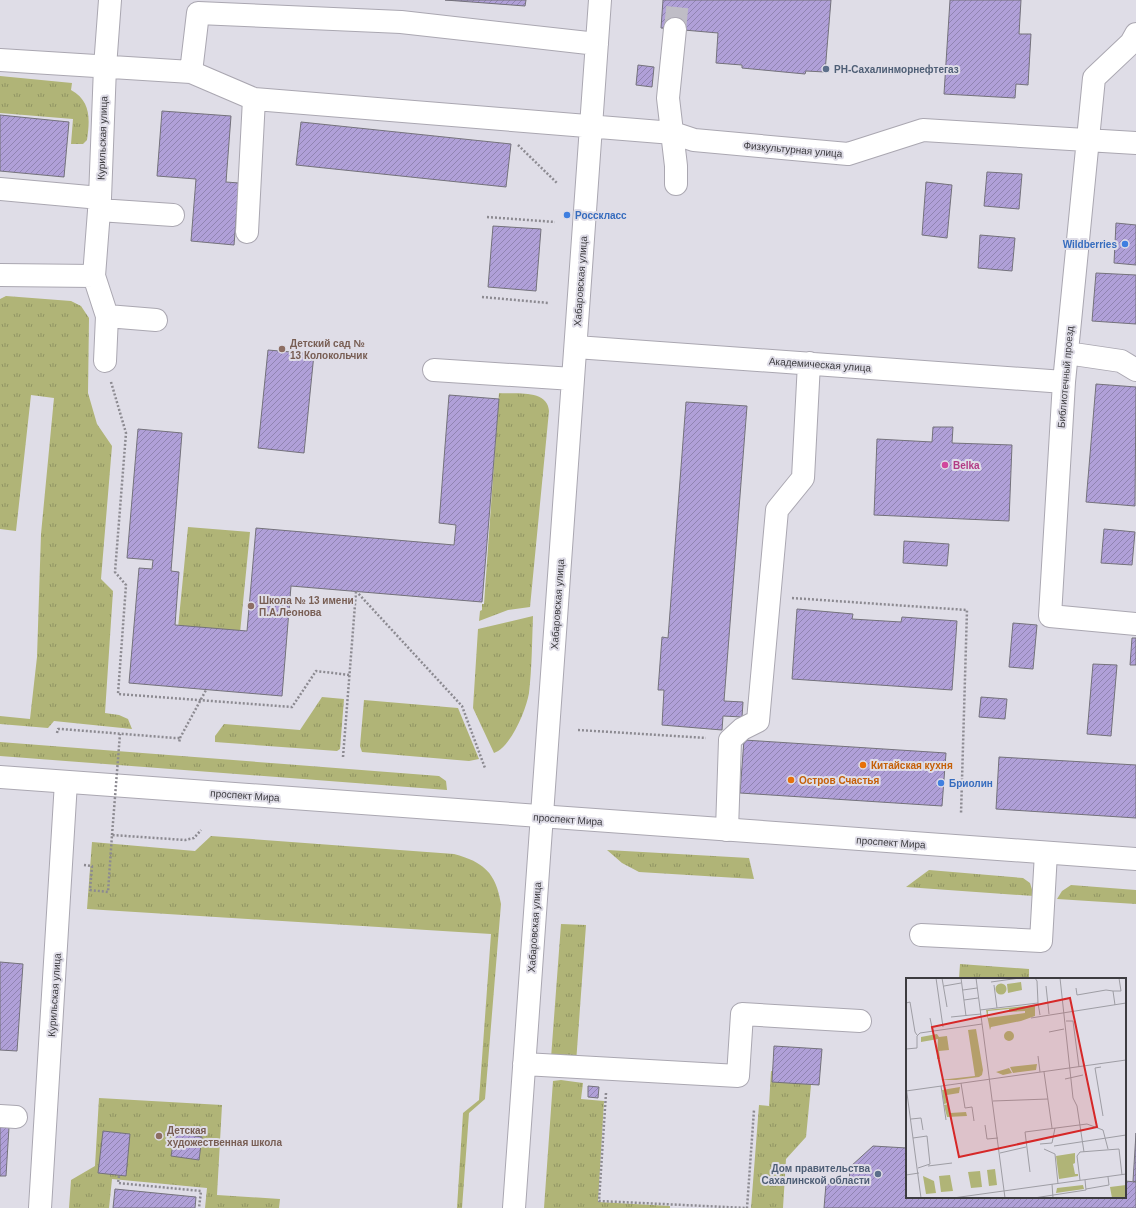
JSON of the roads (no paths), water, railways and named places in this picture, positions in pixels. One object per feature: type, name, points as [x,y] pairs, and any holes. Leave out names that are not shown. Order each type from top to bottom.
[{"type":"street","name":"Курильская улица","points":[[94,276],[100,204],[105,67],[110,0]]},
{"type":"street","name":"Хабаровская улица","points":[[514,1208],[600,0]]},
{"type":"street","points":[[0,60],[191,72],[198,13],[401,22],[597,44]]},
{"type":"street","points":[[675,29],[668,98],[673,133],[676,184]]},
{"type":"street","name":"Библиотечный проезд","points":[[1136,34],[1131,43],[1094,78],[1064,382],[1050,616],[1136,624]]},
{"type":"street","name":"Физкультурная улица","points":[[191,72],[254,100],[673,133],[694,140],[848,154],[923,130],[1136,143]]},
{"type":"street","points":[[247,232],[254,100]]},
{"type":"street","points":[[0,189],[173,215]]},
{"type":"street","points":[[0,275],[94,276],[107,316],[105,361]]},
{"type":"street","points":[[107,316],[156,320]]},
{"type":"street","name":"Академическая улица","points":[[576,347],[1064,382]]},
{"type":"street","points":[[1067,353],[1121,361],[1136,370]]},
{"type":"street","points":[[727,830],[730,740],[742,729],[758,721],[777,510],[803,478],[809,363]]},
{"type":"street","points":[[434,370],[573,379]]},
{"type":"street","name":"проспект Мира","points":[[0,777],[1136,860]]},
{"type":"street","name":"Курильская улица","points":[[40,1208],[66,782]]},
{"type":"street","points":[[921,935],[1041,941],[1046,853]]},
{"type":"street","points":[[524,1064],[738,1076],[742,1014],[860,1021]]},
{"type":"tunnel","points":[[675,29],[678,0]]},
{"type":"place","name":"РН-Сахалинморнефтегаз","points":[[826,69]]},
{"type":"place","name":"Росскласс","points":[[567,215]]},
{"type":"place","name":"Wildberries","points":[[1125,244]]},
{"type":"place","name":"Детский сад № 13 Колокольчик","points":[[282,349]]},
{"type":"place","name":"Belka","points":[[945,465]]},
{"type":"place","name":"Школа № 13 имени П.А.Леонова","points":[[251,606]]},
{"type":"place","name":"Китайская кухня","points":[[863,765]]},
{"type":"place","name":"Остров Счастья","points":[[791,780]]},
{"type":"place","name":"Бриолин","points":[[941,783]]},
{"type":"place","name":"Детская художественная школа","points":[[159,1136]]},
{"type":"place","name":"Дом правительства Сахалинской области","points":[[878,1174]]}]
